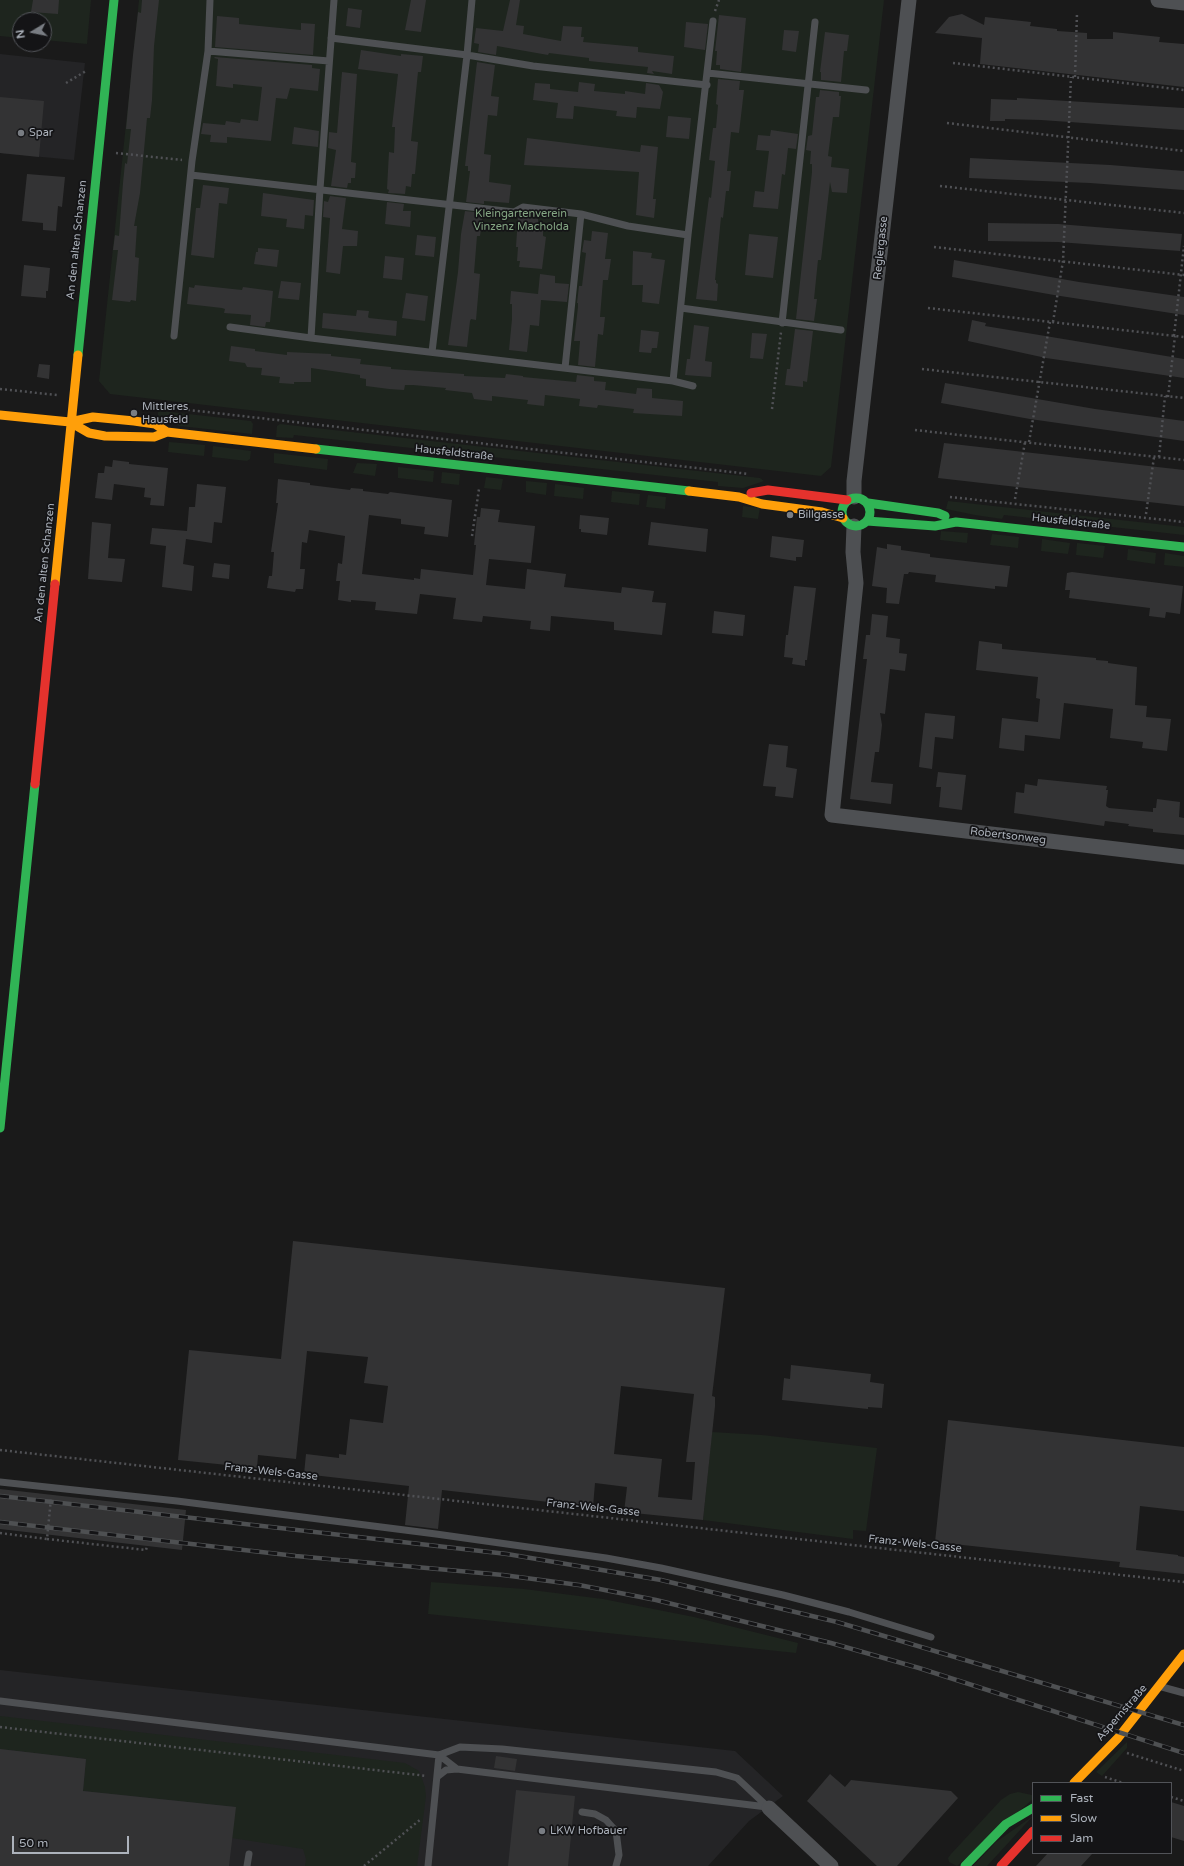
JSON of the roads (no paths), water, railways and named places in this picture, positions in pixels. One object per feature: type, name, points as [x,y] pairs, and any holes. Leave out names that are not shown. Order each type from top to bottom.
[{"type":"street","name":"An den alten Schanzen","points":[[0,1128],[70,422],[74,398],[114,0]]},
{"type":"street","name":"Reglergasse","points":[[851,499],[909,0]]},
{"type":"street","points":[[1158,0],[1184,3]]},
{"type":"street","name":"Hausfeldstraße","points":[[0,415],[70,422],[93,417],[107,418],[155,424],[167,432],[739,497],[762,504],[822,512],[855,522],[935,526],[956,522],[1184,547]]},
{"type":"street","name":"Hausfeldstraße","points":[[70,422],[89,433],[105,436],[154,437],[167,432]]},
{"type":"street","name":"Hausfeldstraße","points":[[739,497],[757,491],[768,490],[851,499]]},
{"type":"street","points":[[862,498],[868,503],[870,512],[855,522],[842,508],[851,499],[862,498]]},
{"type":"street","name":"Hausfeldstraße","points":[[868,503],[938,513],[956,522]]},
{"type":"street","name":"Robertsonweg","points":[[855,522],[853,552],[856,583],[832,815],[1184,857]]},
{"type":"street","name":"Aspernstraße","points":[[1075,1782],[1118,1738],[1184,1654]]},
{"type":"street","points":[[769,1808],[831,1866]]},
{"type":"street","points":[[965,1866],[1006,1824],[1032,1809]]},
{"type":"street","points":[[1001,1866],[1032,1832]]},
{"type":"lane","points":[[174,336],[192,161],[208,51],[210,0]]},
{"type":"lane","points":[[311,338],[334,0]]},
{"type":"lane","points":[[432,352],[472,0]]},
{"type":"lane","points":[[673,381],[688,235],[707,85],[713,21]]},
{"type":"lane","points":[[782,323],[815,22]]},
{"type":"lane","points":[[331,38],[467,54],[533,66],[707,85]]},
{"type":"lane","points":[[208,51],[329,61]]},
{"type":"lane","points":[[708,72],[866,90]]},
{"type":"lane","points":[[191,175],[514,212],[523,207],[581,214],[628,226],[688,235]]},
{"type":"lane","points":[[565,368],[581,214]]},
{"type":"lane","points":[[681,308],[841,330]]},
{"type":"lane","points":[[230,326],[311,338],[673,381],[693,386]]},
{"type":"lane","points":[[0,1482],[428,1533],[606,1558],[661,1568],[783,1595],[849,1612],[931,1637]]},
{"type":"lane","points":[[1160,1686],[1184,1693]]},
{"type":"lane","points":[[0,1701],[439,1755],[460,1747],[502,1749],[716,1772],[737,1778],[769,1808]]},
{"type":"lane","points":[[439,1755],[456,1769]]},
{"type":"lane","points":[[428,1866],[439,1755]]},
{"type":"lane","points":[[437,1777],[446,1770],[456,1769],[769,1808]]},
{"type":"lane","points":[[582,1812],[595,1814],[606,1820],[616,1831],[619,1855],[616,1866]]},
{"type":"lane","points":[[247,1866],[249,1854]]},
{"type":"railway","points":[[0,1496],[507,1554],[661,1580],[837,1622],[1184,1725]]},
{"type":"railway","points":[[0,1522],[296,1556],[503,1575],[579,1585],[656,1600],[831,1643],[919,1668],[1184,1753]]},
{"type":"place","name":"Spar","points":[[21,133]]},
{"type":"place","name":"Mittleres Hausfeld","points":[[134,413]]},
{"type":"place","name":"Billgasse","points":[[790,515]]},
{"type":"place","name":"LKW Hofbauer","points":[[542,1831]]},
{"type":"park label","name":"Kleingartenverein Vinzenz Macholda","points":[[521,220]]}]
